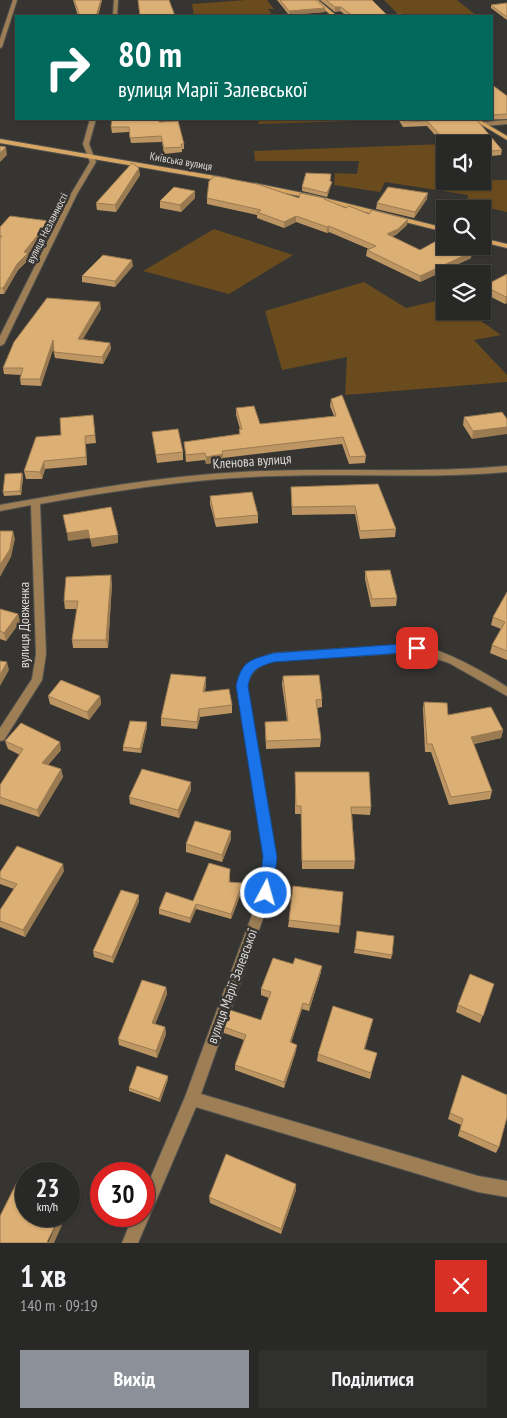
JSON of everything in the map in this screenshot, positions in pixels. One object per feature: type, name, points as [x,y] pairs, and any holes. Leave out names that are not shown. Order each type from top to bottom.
[{"type":"main road","points":[[315,0],[334,15]]},
{"type":"main road","points":[[477,120],[507,138]]},
{"type":"main road","name":"Київська вулиця","points":[[0,141],[231,180]]},
{"type":"main road","points":[[249,184],[314,197],[436,228]]},
{"type":"main road","points":[[491,242],[507,246]]},
{"type":"street","points":[[0,47],[15,0]]},
{"type":"street","points":[[115,15],[116,0]]},
{"type":"street","name":"вулиця Незламності","points":[[0,344],[74,194],[92,165],[92,156],[87,150],[86,144],[93,120]]},
{"type":"street","points":[[484,124],[507,122]]},
{"type":"street","name":"Кленова вулиця","points":[[0,508],[176,481],[235,475],[320,472],[421,474],[507,469]]},
{"type":"street","name":"вулиця Довженка","points":[[0,737],[37,680],[41,654],[35,502]]},
{"type":"street","name":"вулиця Марії Залевської","points":[[155,1185],[192,1099],[266,893],[270,857],[242,686],[245,672],[257,662],[274,657],[417,648],[436,652],[474,670],[507,692]]},
{"type":"street","points":[[192,1099],[478,1184],[507,1189]]},
{"type":"street","points":[[130,1243],[137,1227]]},
{"type":"shaded area","points":[[267,0],[274,9],[268,9],[272,15],[194,15],[192,4]]},
{"type":"shaded area","points":[[384,0],[457,0],[476,15],[399,15]]},
{"type":"shaded area","points":[[259,120],[356,121],[258,124]]},
{"type":"shaded area","points":[[436,144],[436,190],[385,182],[380,192],[334,185],[335,173],[357,174],[359,161],[255,161],[254,151]]},
{"type":"shaded area","points":[[491,180],[507,180],[507,212],[491,208],[491,200],[467,200],[468,195],[436,190],[491,190]]},
{"type":"shaded area","points":[[214,229],[293,255],[229,294],[143,271]]},
{"type":"shaded area","points":[[364,282],[406,308],[436,301],[436,320],[480,320],[501,335],[474,340],[507,375],[507,382],[345,395],[347,357],[282,370],[265,311]]},
{"type":"building","points":[[74,0],[101,0],[96,15],[80,15]]},
{"type":"building","points":[[138,0],[169,0],[175,15],[140,15]]},
{"type":"building","points":[[280,0],[316,0],[325,8],[289,11]]},
{"type":"building","points":[[326,0],[372,0],[387,15],[352,15],[341,7],[335,7]]},
{"type":"building","points":[[507,3],[507,17],[491,5]]},
{"type":"building","points":[[493,86],[507,96],[507,114],[493,115]]},
{"type":"building","points":[[112,120],[178,121],[184,144],[181,144],[182,147],[164,148],[161,136],[130,138],[129,127],[111,127]]},
{"type":"building","points":[[402,120],[477,120],[489,135],[440,135],[427,121],[404,122]]},
{"type":"building","points":[[491,137],[502,150],[491,151]]},
{"type":"building","points":[[0,146],[6,147],[0,153]]},
{"type":"building","points":[[132,163],[139,168],[115,205],[96,203]]},
{"type":"building","points":[[306,173],[331,174],[330,181],[332,182],[327,193],[302,187]]},
{"type":"building","points":[[215,176],[257,184],[299,198],[300,193],[324,198],[346,208],[349,206],[369,214],[372,210],[408,219],[398,229],[387,234],[420,250],[436,241],[436,255],[466,255],[444,265],[436,265],[436,269],[420,276],[367,250],[376,246],[329,226],[327,227],[296,216],[284,222],[257,212],[261,210],[207,198],[209,181]]},
{"type":"building","points":[[174,187],[195,191],[180,205],[160,201]]},
{"type":"building","points":[[388,187],[428,193],[415,212],[377,203]]},
{"type":"building","points":[[10,216],[49,221],[24,252],[28,253],[17,264],[3,288],[0,288],[0,238],[2,236],[0,236],[0,227]]},
{"type":"building","points":[[103,255],[132,260],[115,281],[82,276]]},
{"type":"building","points":[[507,274],[507,296],[491,290],[491,282]]},
{"type":"building","points":[[47,298],[100,302],[78,339],[110,343],[102,357],[54,352],[53,340],[40,379],[20,379],[23,368],[3,368],[14,342]]},
{"type":"building","points":[[342,395],[366,456],[350,457],[343,437],[222,451],[223,454],[206,457],[205,453],[186,455],[184,442],[240,434],[239,429],[242,429],[236,408],[254,406],[260,424],[336,416],[331,399]]},
{"type":"building","points":[[502,412],[507,419],[507,427],[473,431],[464,417]]},
{"type":"building","points":[[93,415],[95,435],[85,436],[86,457],[44,461],[40,472],[24,471],[36,437],[61,435],[60,418]]},
{"type":"building","points":[[178,429],[183,452],[156,455],[152,432]]},
{"type":"building","points":[[22,473],[20,491],[3,492],[5,474]]},
{"type":"building","points":[[378,484],[396,529],[360,531],[355,506],[292,507],[291,487]]},
{"type":"building","points":[[252,492],[258,515],[215,519],[210,496]]},
{"type":"building","points":[[111,507],[118,535],[90,539],[88,530],[67,533],[63,515]]},
{"type":"building","points":[[0,531],[13,531],[10,549],[0,565]]},
{"type":"building","points":[[390,570],[397,598],[372,599],[365,571]]},
{"type":"building","points":[[111,575],[106,640],[72,640],[78,601],[64,601],[66,577]]},
{"type":"building","points":[[507,592],[507,651],[492,645],[505,622],[493,617]]},
{"type":"building","points":[[0,609],[18,614],[4,633],[0,631]]},
{"type":"building","points":[[0,661],[7,662],[0,675]]},
{"type":"building","points":[[171,674],[206,677],[203,692],[229,689],[232,705],[199,709],[197,722],[161,718]]},
{"type":"building","points":[[319,675],[322,699],[316,700],[321,739],[266,741],[265,722],[288,721],[283,676]]},
{"type":"building","points":[[61,680],[100,696],[87,712],[48,696]]},
{"type":"building","points":[[424,702],[447,703],[448,715],[491,707],[503,730],[471,737],[492,791],[451,797],[432,744],[427,744]]},
{"type":"building","points":[[130,721],[147,722],[140,749],[123,747]]},
{"type":"building","points":[[21,723],[60,742],[42,763],[61,769],[37,810],[0,797],[0,785],[23,749],[5,741]]},
{"type":"building","points":[[142,769],[191,782],[178,810],[129,797]]},
{"type":"building","points":[[295,772],[369,772],[371,807],[351,807],[355,861],[302,861],[301,806],[296,806]]},
{"type":"building","points":[[195,821],[231,831],[222,855],[186,844]]},
{"type":"building","points":[[17,846],[63,864],[23,930],[0,921],[0,910],[17,884],[0,878],[0,872]]},
{"type":"building","points":[[209,863],[230,869],[229,882],[243,883],[231,914],[196,904],[190,918],[159,909],[166,892],[193,901]]},
{"type":"building","points":[[293,886],[343,892],[340,926],[289,920]]},
{"type":"building","points":[[121,890],[139,895],[112,957],[93,951]]},
{"type":"building","points":[[357,931],[394,936],[392,955],[355,949]]},
{"type":"building","points":[[273,958],[293,964],[295,958],[322,966],[309,1005],[303,1003],[290,1042],[297,1045],[284,1082],[235,1065],[246,1035],[224,1027],[230,1010],[261,1020],[271,992],[261,989]]},
{"type":"building","points":[[470,974],[494,984],[483,1016],[458,1005]]},
{"type":"building","points":[[142,980],[166,987],[152,1023],[165,1027],[156,1051],[118,1039]]},
{"type":"building","points":[[333,1006],[373,1019],[364,1049],[377,1053],[371,1073],[318,1054]]},
{"type":"building","points":[[137,1066],[168,1076],[159,1099],[129,1088]]},
{"type":"building","points":[[462,1075],[507,1095],[507,1117],[499,1147],[460,1130],[463,1119],[450,1113]]},
{"type":"building","points":[[226,1154],[296,1184],[281,1229],[209,1197]]},
{"type":"building","points":[[15,1186],[15,1227],[54,1227],[47,1242],[49,1243],[0,1243],[0,1216]]},
{"type":"route","points":[[266,893],[270,857],[242,686],[245,672],[257,662],[274,657],[417,648]]}]
